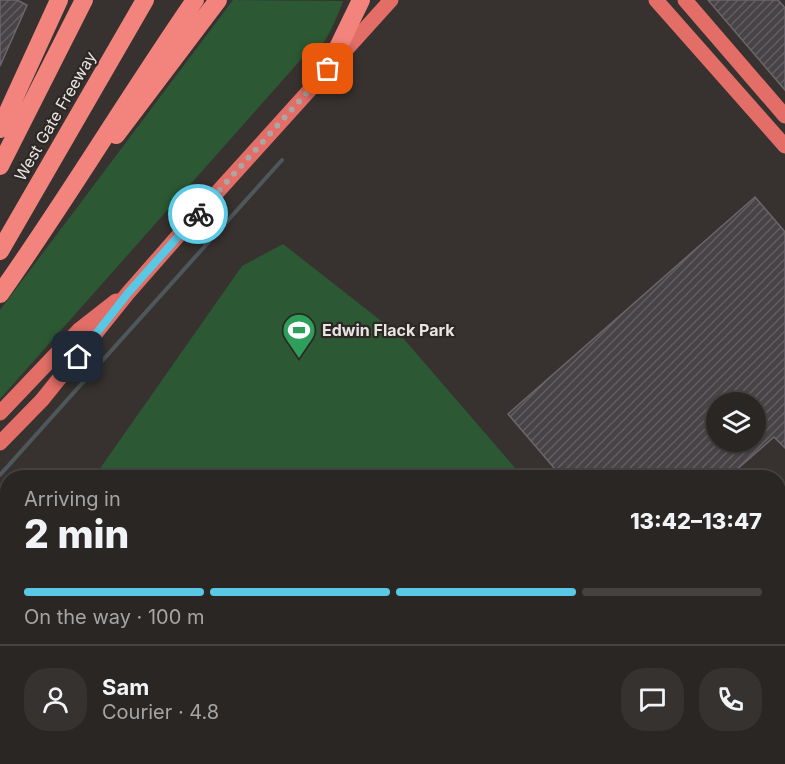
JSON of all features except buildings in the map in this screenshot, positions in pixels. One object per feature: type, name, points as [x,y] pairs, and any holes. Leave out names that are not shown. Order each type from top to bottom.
[{"type":"highway","points":[[0,129],[59,0]]},
{"type":"highway","points":[[41,84],[74,0]]},
{"type":"highway","name":"West Gate Freeway","points":[[0,166],[84,0]]},
{"type":"highway","name":"West Gate Freeway","points":[[0,251],[145,0]]},
{"type":"highway","points":[[0,294],[82,175],[129,96],[195,0]]},
{"type":"highway","points":[[82,175],[137,110],[218,0]]},
{"type":"highway","points":[[328,69],[361,0]]},
{"type":"main road","points":[[0,443],[42,400],[128,293],[391,0]]},
{"type":"main road","points":[[656,0],[749,109],[785,146]]},
{"type":"main road","points":[[685,0],[785,117]]},
{"type":"main road","points":[[0,413],[79,330],[128,293]]},
{"type":"green space","points":[[233,0],[343,1],[330,32],[310,60],[304,56],[0,399],[0,310]]},
{"type":"green space","name":"Edwin Flack Park","points":[[283,244],[403,338],[517,470],[99,470],[242,266]]},
{"type":"waterway","points":[[4,470],[282,160]]},
{"type":"way so far","points":[[198,214],[328,69]]},
{"type":"place","name":"Edwin Flack Park","points":[[299,359]]},
{"type":"route","points":[[78,357],[128,293],[198,214]]}]
